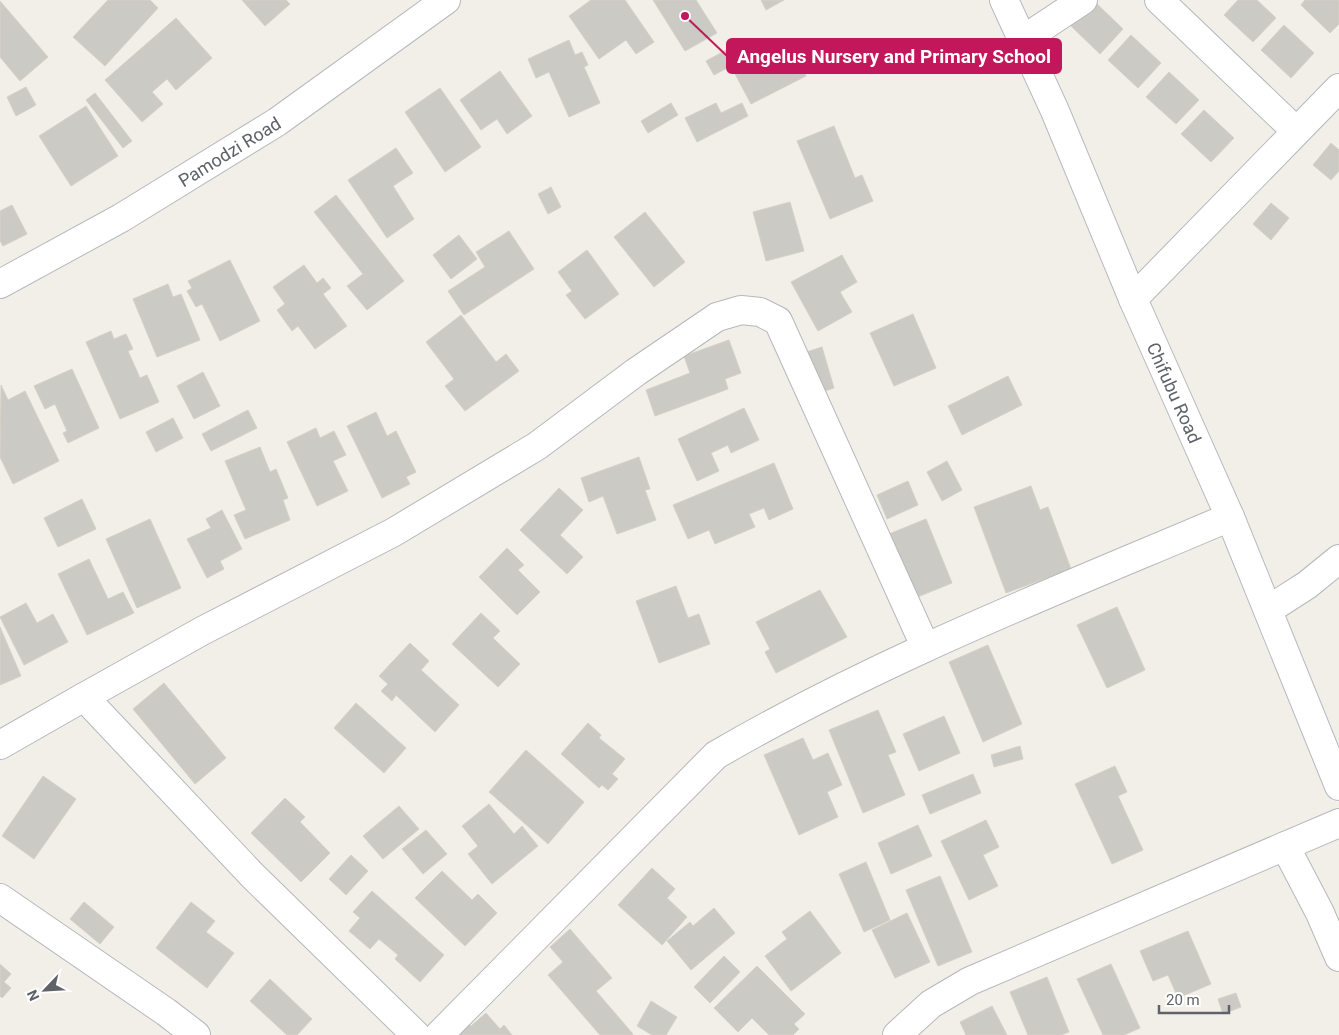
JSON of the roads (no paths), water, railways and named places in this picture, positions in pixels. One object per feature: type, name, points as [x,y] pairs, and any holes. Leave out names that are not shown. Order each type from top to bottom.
[{"type":"street","name":"Pamodzi Road","points":[[0,284],[121,218],[277,122],[446,0]]},
{"type":"street","name":"Chifubu Road","points":[[1004,0],[1024,39],[1133,299],[1230,517],[1337,776]]},
{"type":"street","points":[[1024,39],[1083,0]]},
{"type":"street","points":[[1159,0],[1296,131]]},
{"type":"street","points":[[1133,299],[1296,131],[1337,93]]},
{"type":"street","points":[[0,745],[202,631],[394,532],[537,446],[636,372],[718,317],[741,310],[760,312],[778,321],[925,646]]},
{"type":"street","points":[[439,1035],[716,755],[766,726],[925,646],[1230,517]]},
{"type":"street","points":[[1268,610],[1307,585],[1339,559]]},
{"type":"street","points":[[84,697],[252,874],[416,1035]]},
{"type":"street","points":[[897,1035],[931,1004],[970,981],[1339,823]]},
{"type":"street","points":[[1285,846],[1320,913],[1339,957]]},
{"type":"street","points":[[0,898],[166,1012],[196,1035]]},
{"type":"place","name":"Angelus Nursery and Primary School","points":[[685,16]]}]
